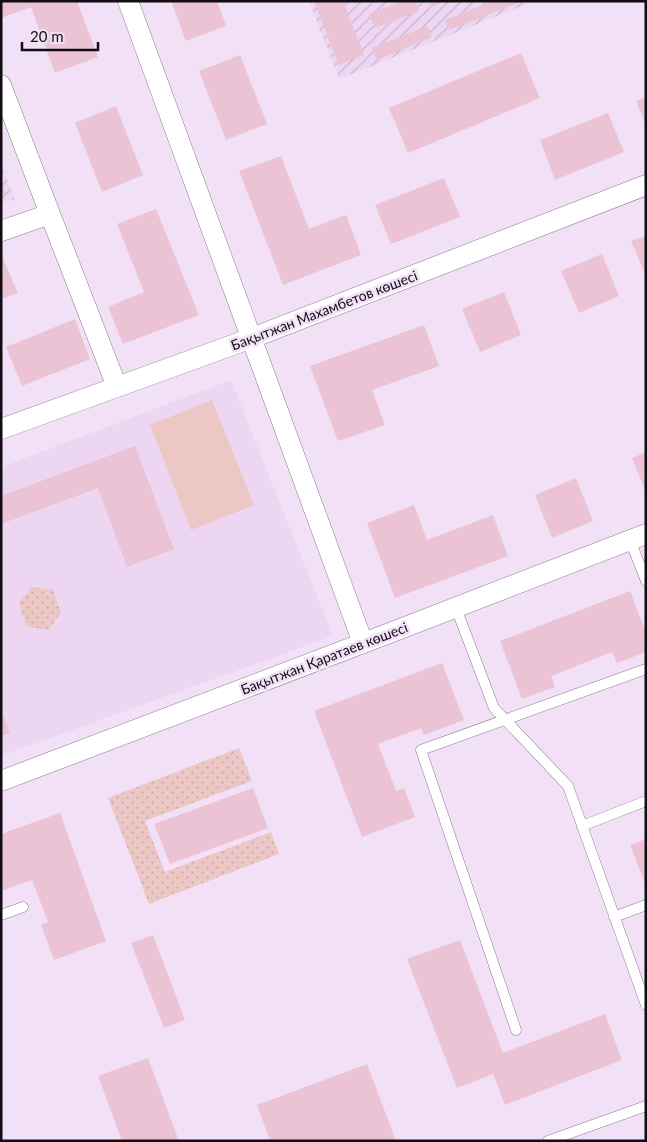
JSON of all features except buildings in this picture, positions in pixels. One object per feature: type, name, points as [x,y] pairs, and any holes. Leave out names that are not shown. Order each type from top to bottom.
[{"type":"street","points":[[128,1],[363,643]]},
{"type":"street","points":[[1,85],[117,387]]},
{"type":"street","name":"Бақытжан Махамбетов көшесі","points":[[1,429],[252,338],[646,185]]},
{"type":"street","points":[[1,231],[50,214]]},
{"type":"street","name":"Бақытжан Қаратаев көшесі","points":[[1,781],[638,537]]},
{"type":"lane","points":[[638,537],[646,581]]},
{"type":"lane","points":[[456,608],[494,708],[568,786],[646,1005]]},
{"type":"lane","points":[[516,1030],[421,750],[646,669]]},
{"type":"lane","points":[[582,826],[646,801]]},
{"type":"lane","points":[[614,917],[646,905]]},
{"type":"lane","points":[[1,915],[23,907]]},
{"type":"lane","points":[[548,1141],[646,1106]]},
{"type":"shaded area","points":[[309,1],[535,1],[339,79]]},
{"type":"shaded area","points":[[1,165],[15,199],[1,204]]},
{"type":"shaded area","points":[[231,380],[333,636],[1,756],[1,467]]},
{"type":"shaded area","points":[[212,400],[254,505],[191,530],[150,425]]},
{"type":"shaded area","points":[[32,587],[53,590],[61,613],[48,630],[26,626],[19,602]]},
{"type":"shaded area","points":[[239,748],[252,781],[145,821],[165,872],[271,832],[279,854],[149,904],[108,798]]}]
